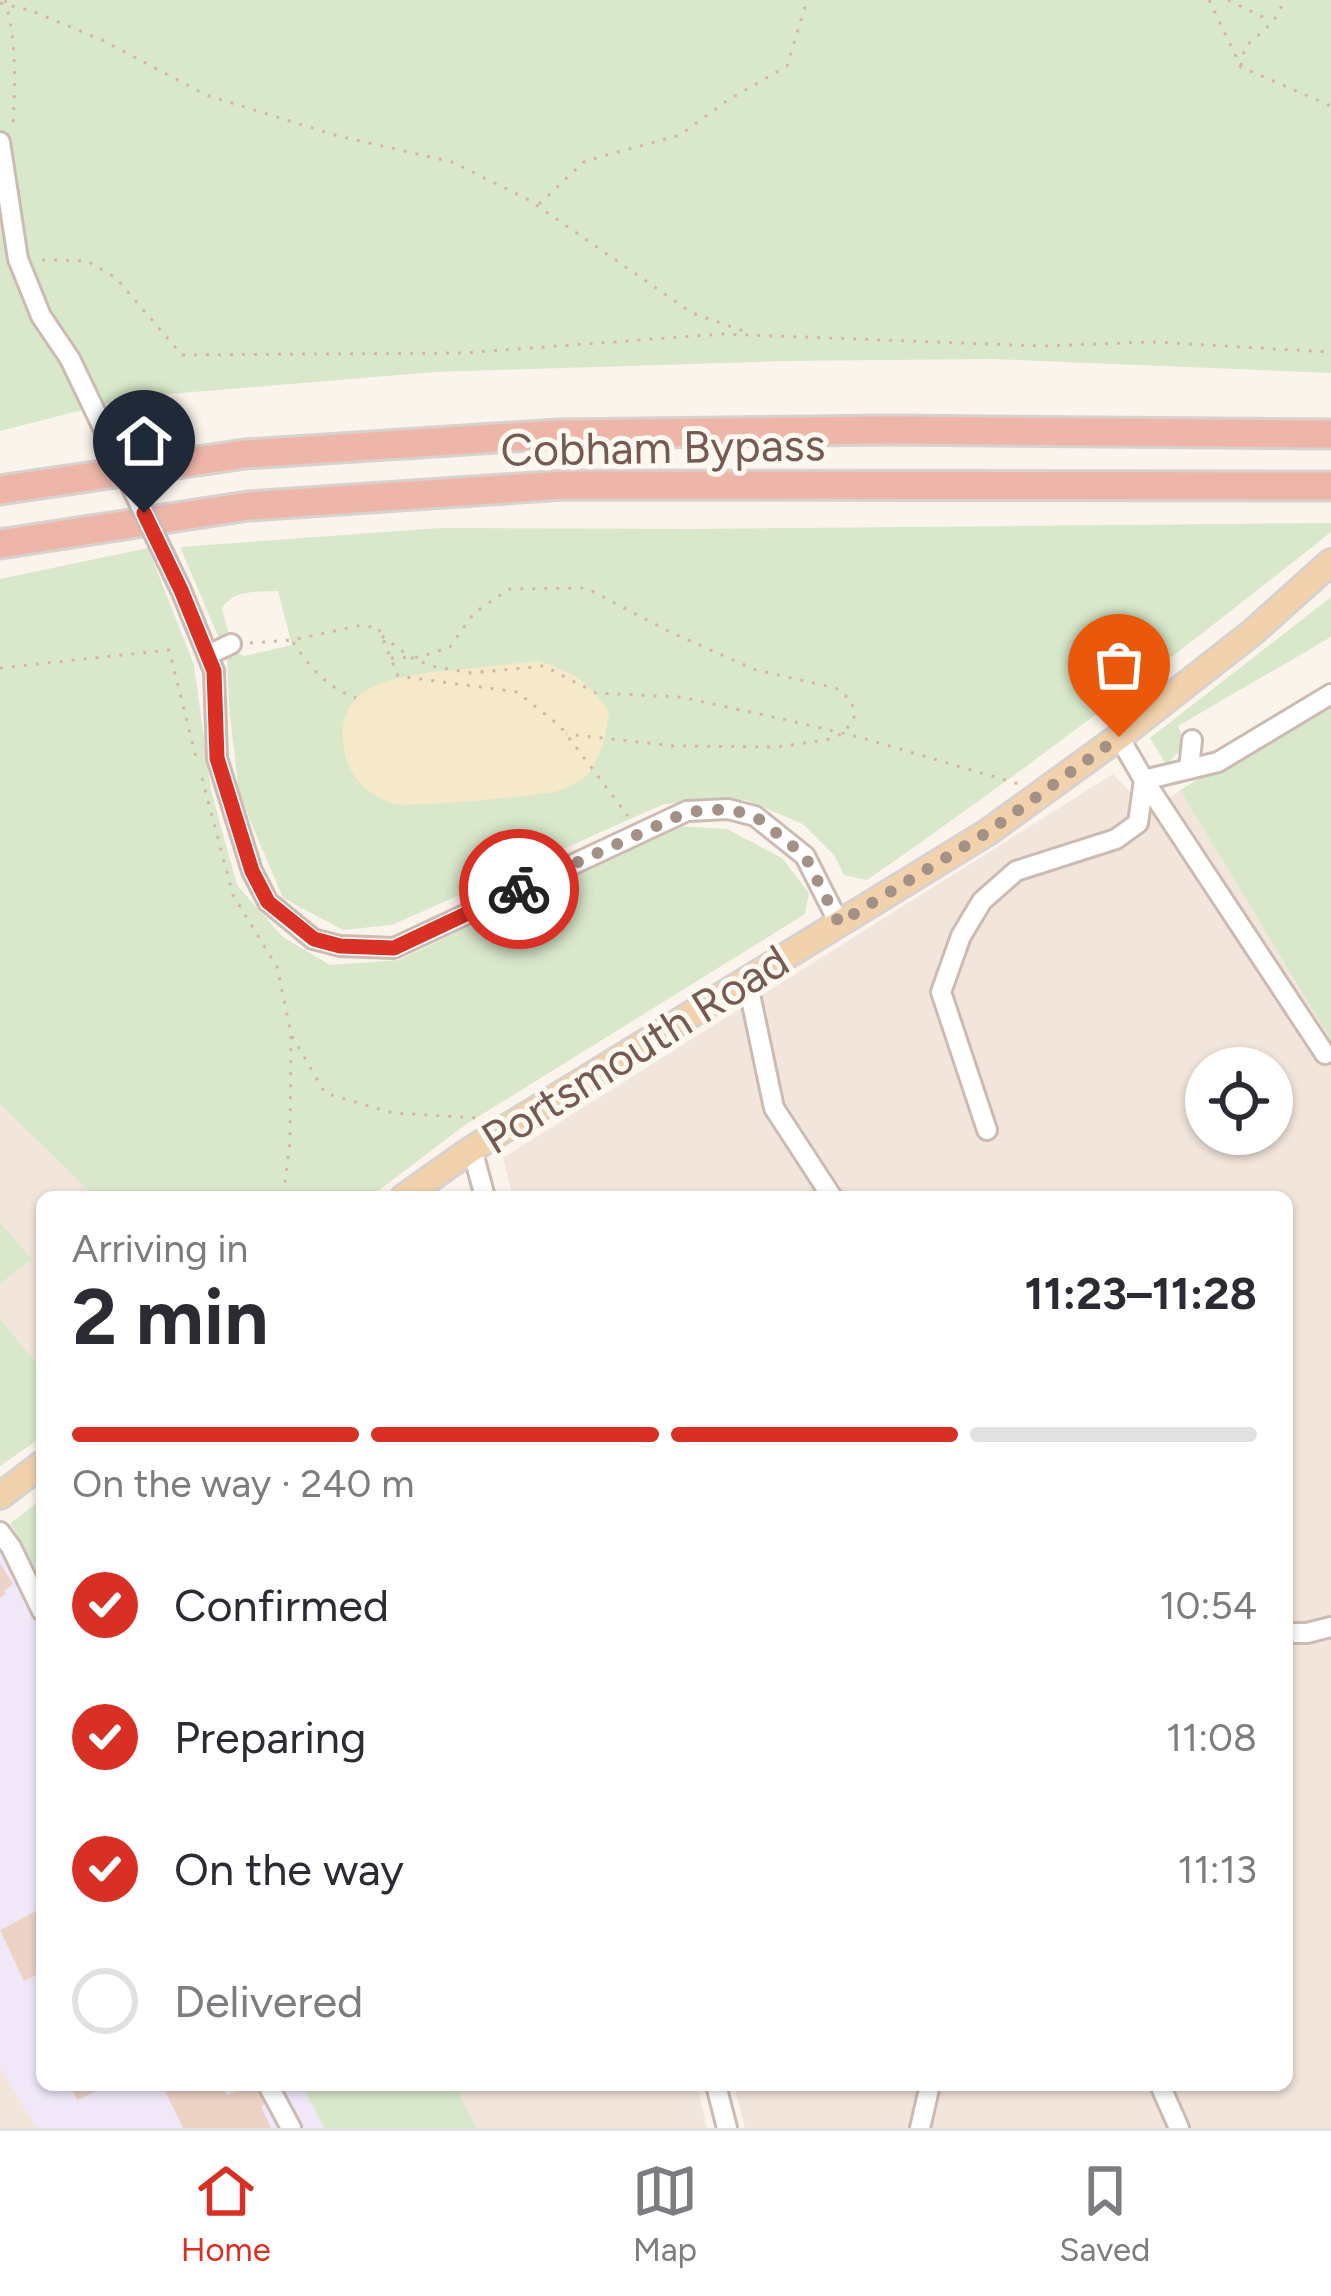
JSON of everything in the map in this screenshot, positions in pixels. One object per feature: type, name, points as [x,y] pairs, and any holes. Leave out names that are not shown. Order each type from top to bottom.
[{"type":"highway","name":"Cobham Bypass","points":[[0,490],[245,454],[559,434],[912,430],[1331,434]]},
{"type":"highway","name":"Cobham Bypass","points":[[0,544],[248,506],[566,485],[1331,486]]},
{"type":"main road","name":"Portsmouth Road","points":[[412,1191],[472,1149],[988,832],[1253,632],[1331,562]]},
{"type":"main road","points":[[0,1496],[36,1469]]},
{"type":"street","points":[[0,142],[18,260],[40,316],[70,359],[181,590],[214,671],[217,758],[252,871],[268,902],[314,939],[340,946],[394,948],[668,819],[687,812],[728,809],[755,816],[805,856],[839,923]]},
{"type":"street","points":[[208,656],[231,644]]},
{"type":"street","points":[[1144,780],[1218,762],[1331,694]]},
{"type":"street","points":[[1119,737],[1324,1054]]},
{"type":"street","points":[[1189,769],[1192,740]]},
{"type":"street","points":[[987,1130],[941,992],[962,936],[982,902],[1016,871],[1116,839],[1138,823],[1144,780]]},
{"type":"street","points":[[747,980],[774,1108],[828,1191]]},
{"type":"street","points":[[472,1149],[483,1191]]},
{"type":"street","points":[[0,1532],[36,1598]]},
{"type":"street","points":[[1293,1633],[1331,1627]]},
{"type":"street","points":[[271,2091],[291,2128]]},
{"type":"street","points":[[718,2091],[727,2128]]},
{"type":"street","points":[[1163,2091],[1179,2128]]},
{"type":"street","points":[[920,2128],[927,2093]]},
{"type":"path","points":[[537,205],[585,161],[680,135],[728,100],[787,67],[807,0]]},
{"type":"path","points":[[1209,0],[1240,68],[1331,106]]},
{"type":"path","points":[[1228,0],[1273,22]]},
{"type":"path","points":[[1240,68],[1245,47],[1273,22],[1286,0]]},
{"type":"path","points":[[0,3],[102,40],[206,94],[338,136],[452,162],[537,205],[692,313],[756,335]]},
{"type":"path","points":[[18,260],[87,261],[116,278],[182,355],[462,353],[722,334],[1042,346],[1153,342],[1331,352]]},
{"type":"path","points":[[391,658],[450,646],[474,614],[509,589],[586,588],[756,670],[836,688],[852,701],[854,718],[844,733],[826,740],[776,746],[674,746],[566,734]]},
{"type":"path","points":[[231,644],[378,627],[398,676],[517,692],[560,726],[629,817]]},
{"type":"path","points":[[382,636],[431,666],[471,673],[544,666],[596,693],[680,697],[844,733],[1043,792]]},
{"type":"path","points":[[292,640],[311,670],[356,698]]},
{"type":"path","points":[[0,668],[182,647]]},
{"type":"path","points":[[169,650],[233,895],[277,967],[291,1034],[290,1142],[284,1191]]},
{"type":"path","points":[[291,1034],[325,1093],[393,1114],[478,1118]]},
{"type":"shaded area","points":[[1113,774],[1151,813],[1180,790],[1331,1040],[1331,2128],[745,2128],[736,2091],[1293,2091],[1293,1191],[511,1191],[503,1158]]},
{"type":"shaded area","points":[[0,1104],[89,1191],[36,1191],[36,1363],[0,1319],[0,1284],[32,1259],[0,1222]]},
{"type":"shaded area","points":[[11,1523],[36,1571],[36,2091],[305,2091],[324,2128],[37,2128],[0,2067],[0,1531]]},
{"type":"shaded area","points":[[0,2067],[37,2128],[0,2128]]},
{"type":"shaded area","points":[[463,2091],[698,2091],[707,2128],[477,2128],[459,2095]]},
{"type":"green space","points":[[0,0],[1331,0],[1331,373],[992,359],[434,372],[133,397],[0,431]]},
{"type":"green space","points":[[1331,523],[1331,532],[1159,666],[867,880],[844,875],[834,855],[803,824],[746,800],[664,804],[392,925],[343,930],[283,898],[239,794],[227,657],[180,547],[440,528]],"holes":[[[278,591],[292,645],[244,656],[233,651],[222,608],[239,595]]]},
{"type":"green space","points":[[148,548],[194,665],[211,790],[237,885],[283,937],[330,965],[399,960],[677,826],[727,829],[782,858],[809,893],[805,914],[465,1125],[378,1191],[89,1191],[0,1104],[0,579]]},
{"type":"green space","points":[[1331,597],[1331,637],[1178,726],[1185,745],[1166,765],[1150,738]]},
{"type":"green space","points":[[1331,702],[1331,1040],[1180,790]]},
{"type":"green space","points":[[0,1222],[32,1259],[0,1284]]},
{"type":"green space","points":[[0,1319],[36,1363],[36,1441],[0,1466]]},
{"type":"green space","points":[[36,1504],[36,1571],[11,1523]]},
{"type":"green space","points":[[305,2091],[463,2091],[459,2095],[477,2128],[324,2128]]},
{"type":"sand","points":[[538,661],[579,679],[609,712],[598,757],[580,781],[546,793],[405,805],[377,796],[352,772],[343,729],[348,710],[375,686],[414,675]]},
{"type":"building","points":[[0,1563],[13,1584],[0,1598]]},
{"type":"building","points":[[36,1911],[36,1975],[24,1981],[0,1930]]},
{"type":"building","points":[[73,2091],[96,2091],[77,2100]]},
{"type":"building","points":[[165,2091],[225,2091],[228,2095],[264,2091],[269,2102],[261,2106],[271,2128],[183,2128]]},
{"type":"way so far","points":[[519,889],[687,812],[728,809],[755,816],[805,856],[839,923],[988,832],[1119,737]]},
{"type":"route","points":[[144,513],[214,671],[217,758],[252,871],[268,902],[314,939],[340,946],[394,948],[519,889]]}]
